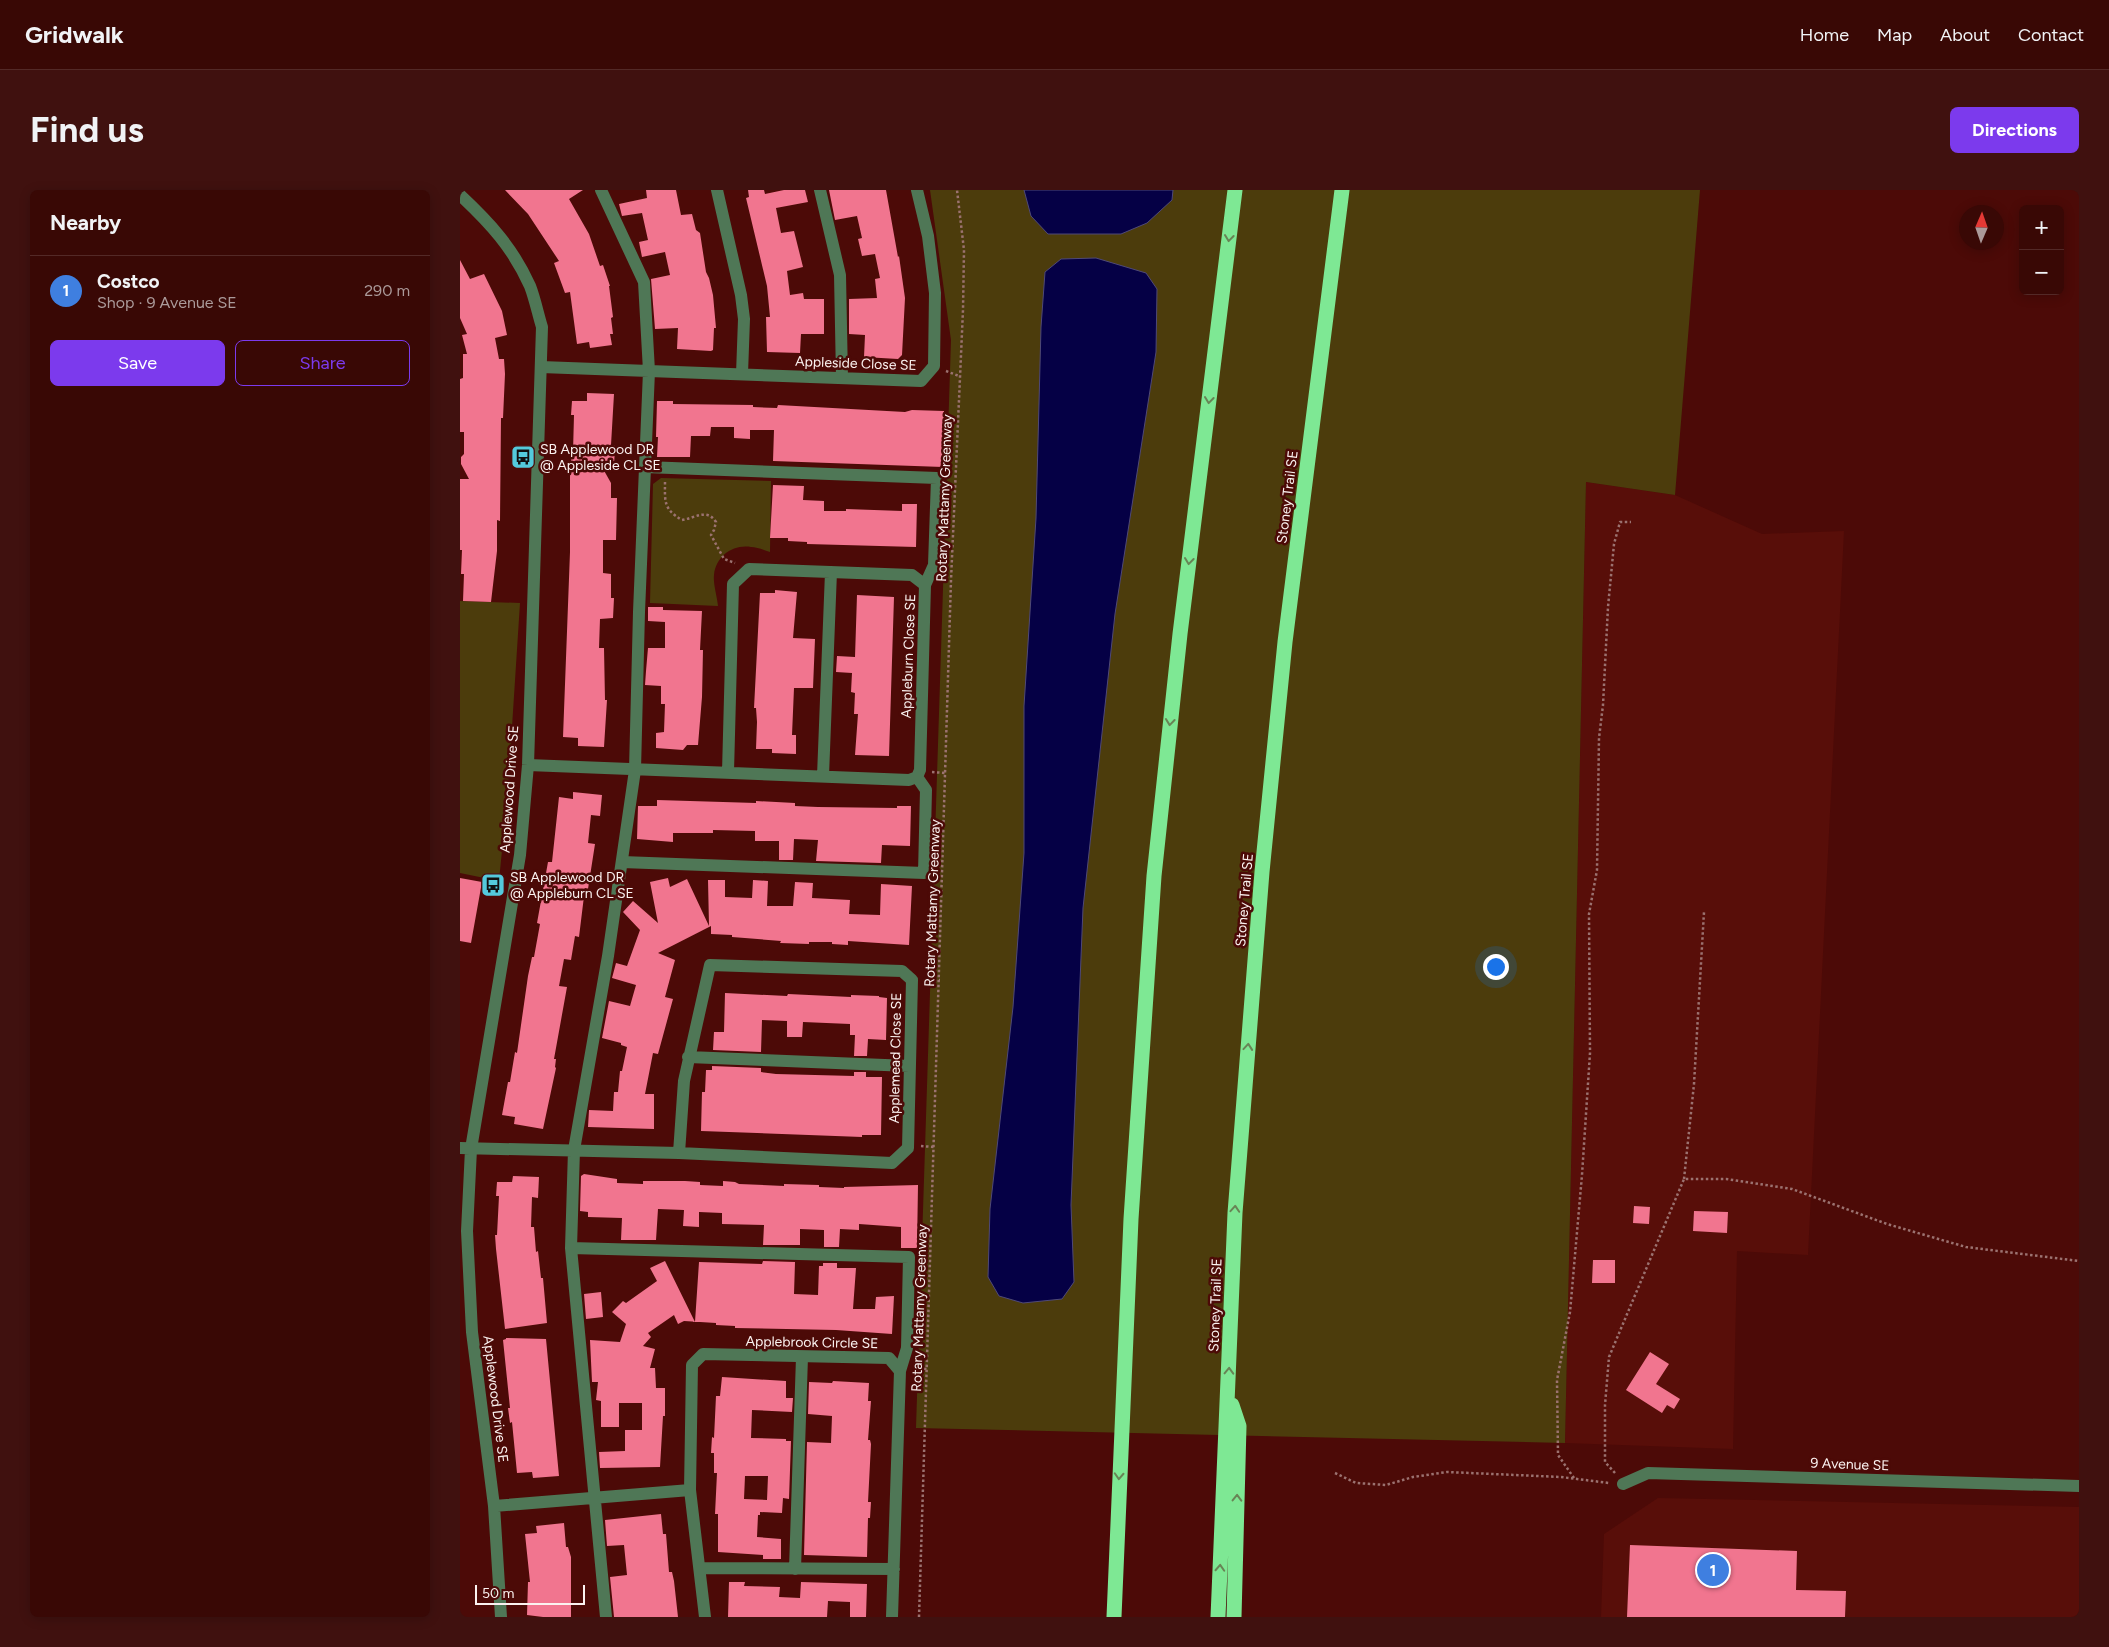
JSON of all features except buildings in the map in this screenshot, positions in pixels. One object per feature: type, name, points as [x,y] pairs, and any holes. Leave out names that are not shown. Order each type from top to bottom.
[{"type":"highway","points":[[1113,1613],[1132,1219],[1154,876],[1180,634],[1235,190]]},
{"type":"highway","name":"Stoney Trail SE","points":[[1218,1617],[1229,1394],[1235,1213],[1262,872],[1285,642],[1342,190]]},
{"type":"highway","points":[[1229,1394],[1239,1426],[1234,1617]]},
{"type":"street","points":[[601,190],[644,282],[650,371],[639,612],[635,770],[606,965],[574,1150],[571,1248],[606,1617]]},
{"type":"street","points":[[717,190],[741,295],[744,319],[742,374]]},
{"type":"street","points":[[820,190],[840,275],[842,378]]},
{"type":"street","name":"Appleside Close SE","points":[[541,367],[921,381],[934,366],[935,293],[928,236],[917,190]]},
{"type":"street","name":"Applewood Drive SE","points":[[460,195],[494,228],[510,249],[530,287],[542,327],[528,765],[520,855],[466,1148],[466,1332],[494,1506],[501,1617]]},
{"type":"street","points":[[645,467],[936,478],[934,565],[925,585]]},
{"type":"street","points":[[728,772],[733,584],[750,569]]},
{"type":"street","name":"Appleburn Close SE","points":[[750,569],[912,575],[925,585],[920,770],[916,777]]},
{"type":"street","points":[[823,776],[830,572]]},
{"type":"street","points":[[528,765],[910,780],[916,777],[926,790],[924,873],[622,862]]},
{"type":"street","name":"Applemead Close SE","points":[[466,1148],[679,1153],[892,1162],[908,1148],[912,980],[902,971],[710,966],[684,1080],[679,1153]]},
{"type":"street","points":[[688,1057],[909,1066]]},
{"type":"street","points":[[571,1248],[910,1257],[907,1348],[900,1371],[892,1617]]},
{"type":"street","name":"Applebrook Circle SE","points":[[705,1617],[690,1490],[692,1365],[703,1354],[888,1358],[900,1371]]},
{"type":"street","points":[[795,1569],[802,1357]]},
{"type":"street","name":"9 Avenue SE","points":[[1623,1484],[1648,1473],[2079,1486]]},
{"type":"street","points":[[494,1506],[690,1490]]},
{"type":"street","points":[[700,1568],[894,1569]]},
{"type":"path","name":"Rotary Mattamy Greenway","points":[[919,1617],[951,580],[963,310],[964,250],[957,190]]},
{"type":"path","points":[[665,468],[665,503],[670,511],[682,520],[692,518],[697,514],[706,514],[713,517],[716,522],[711,535],[724,559],[750,569]]},
{"type":"path","points":[[1574,1478],[1558,1455],[1558,1380],[1570,1312],[1584,1147],[1590,1053],[1589,914],[1597,870],[1599,738],[1603,705],[1608,607],[1614,544],[1620,522],[1631,522]]},
{"type":"path","points":[[1623,1484],[1606,1462],[1605,1405],[1609,1357],[1684,1179],[1694,1084],[1704,912]]},
{"type":"path","points":[[1684,1179],[1726,1179],[1792,1189],[1887,1224],[1966,1247],[2079,1261]]},
{"type":"path","points":[[1335,1473],[1356,1483],[1386,1485],[1413,1477],[1447,1472],[1574,1478],[1623,1484]]},
{"type":"shaded area","points":[[930,190],[1700,190],[1675,495],[1586,482],[1565,1443],[916,1428],[951,340]]},
{"type":"shaded area","points":[[1024,190],[1173,190],[1172,200],[1147,223],[1121,234],[1048,234],[1031,216]]},
{"type":"shaded area","points":[[1096,258],[1146,273],[1157,289],[1156,352],[1115,614],[1083,908],[1071,1205],[1074,1282],[1062,1299],[1023,1303],[999,1296],[988,1277],[990,1209],[1013,1007],[1024,853],[1024,706],[1036,518],[1041,327],[1045,272],[1061,259]]},
{"type":"shaded area","points":[[661,478],[771,481],[770,552],[756,548],[738,547],[722,557],[715,568],[714,575],[718,606],[650,603],[653,484]]},
{"type":"shaded area","points":[[1586,482],[1675,495],[1762,534],[1844,531],[1808,1255],[1737,1251],[1733,1449],[1565,1443]]},
{"type":"shaded area","points":[[460,601],[520,603],[508,789],[499,881],[460,873]]},
{"type":"shaded area","points":[[1658,1498],[2079,1507],[2079,1617],[1601,1617],[1604,1534]]},
{"type":"place","name":"SB Applewood DR @ Appleside CL SE","points":[[523,457]]},
{"type":"place","name":"SB Applewood DR @ Appleburn CL SE","points":[[493,885]]},
{"type":"place","name":"Costco","points":[[1713,1570]]}]
